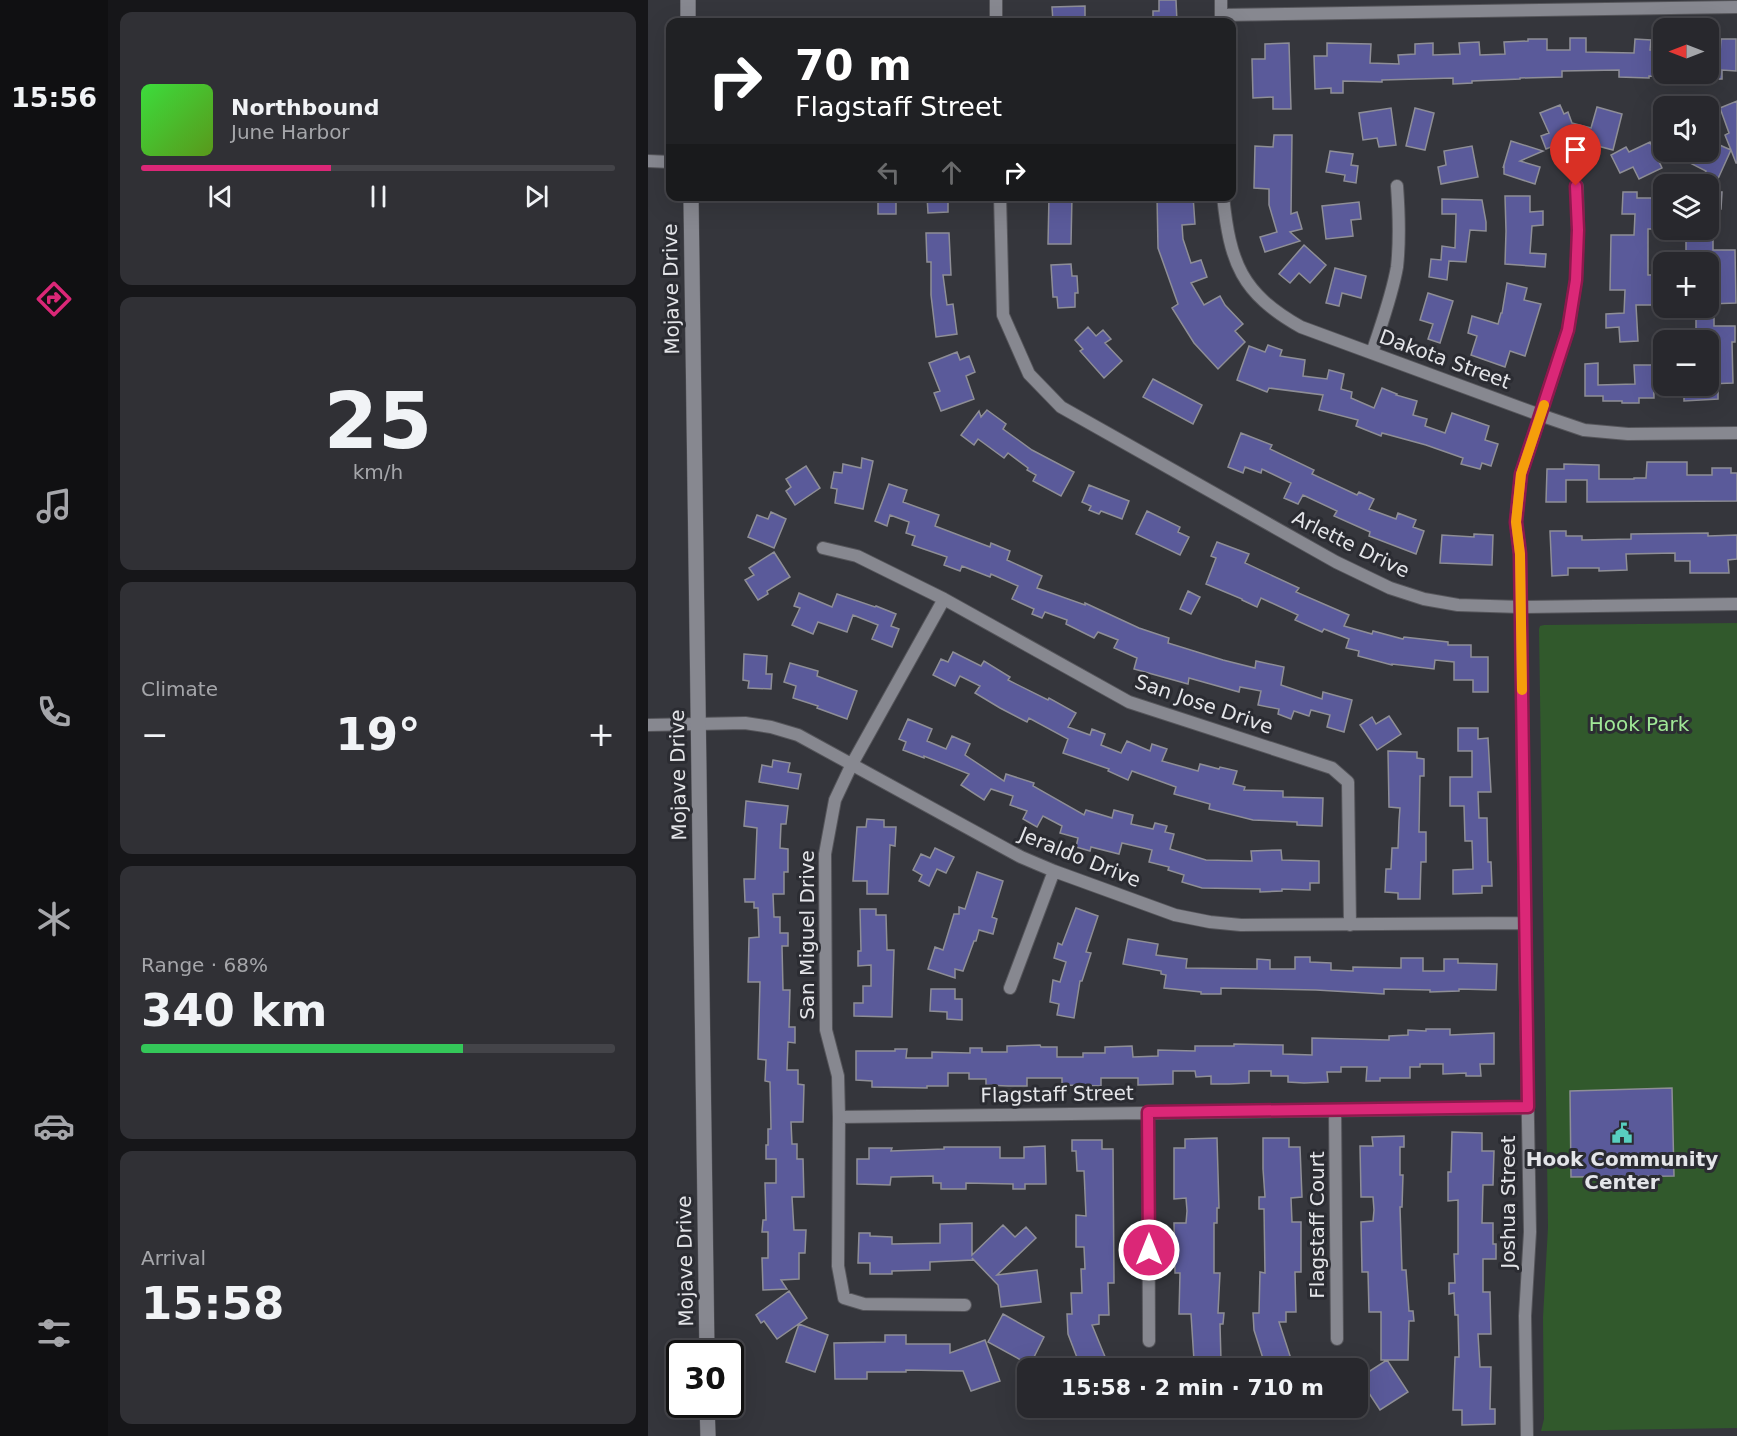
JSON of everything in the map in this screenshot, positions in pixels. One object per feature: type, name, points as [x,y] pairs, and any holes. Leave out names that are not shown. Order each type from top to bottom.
[{"type":"main road","points":[[688,0],[688,18]]},
{"type":"main road","name":"Mojave Drive","points":[[691,201],[707,1340]]},
{"type":"main road","points":[[708,1418],[708,1436]]},
{"type":"street","points":[[996,0],[996,18]]},
{"type":"street","points":[[1221,0],[1221,18]]},
{"type":"street","points":[[1236,19],[1737,7]]},
{"type":"street","points":[[648,161],[666,162]]},
{"type":"street","points":[[1372,353],[1388,305],[1397,266],[1399,223],[1397,186]]},
{"type":"street","name":"Joshua Street","points":[[1527,1436],[1526,1316],[1530,1232],[1520,554],[1516,522],[1521,474],[1568,330],[1576,280],[1578,230],[1576,186]]},
{"type":"street","name":"Arlette Drive","points":[[1000,201],[1003,315],[1029,374],[1061,407],[1336,562],[1390,588],[1424,599],[1458,605],[1521,607],[1737,604]]},
{"type":"street","name":"Dakota Street","points":[[1223,201],[1226,231],[1236,265],[1254,292],[1278,314],[1301,327],[1584,430],[1654,434],[1737,433]]},
{"type":"street","name":"San Jose Drive","points":[[823,548],[857,556],[944,599],[1129,702],[1332,768],[1348,782],[1350,925]]},
{"type":"street","name":"San Miguel Drive","points":[[944,599],[852,764],[835,800],[825,854],[826,1030],[838,1076],[838,1266],[844,1298],[864,1304],[965,1305]]},
{"type":"street","name":"Jeraldo Drive","points":[[648,725],[745,723],[771,727],[798,735],[1021,857],[1175,915],[1241,925],[1525,923]]},
{"type":"street","points":[[1010,988],[1054,871]]},
{"type":"street","name":"Flagstaff Street","points":[[839,1117],[1528,1107]]},
{"type":"street","name":"Flagstaff Court","points":[[1335,1110],[1337,1339]]},
{"type":"street","points":[[1148,1112],[1149,1341]]},
{"type":"green space","name":"Hook Park","points":[[1737,623],[1737,1428],[1541,1431],[1544,1419],[1543,1318],[1548,1227],[1539,629],[1544,625]]},
{"type":"building","points":[[1159,0],[1176,0],[1177,18],[1153,18],[1153,11],[1159,11]]},
{"type":"building","points":[[1085,6],[1085,18],[1053,18],[1052,7]]},
{"type":"building","points":[[1570,38],[1586,38],[1586,52],[1634,53],[1635,39],[1651,40],[1653,76],[1619,77],[1619,70],[1562,71],[1562,77],[1453,84],[1453,78],[1382,80],[1382,82],[1343,81],[1343,93],[1331,93],[1331,88],[1315,89],[1314,56],[1327,56],[1327,43],[1371,44],[1370,63],[1399,64],[1398,55],[1415,54],[1415,44],[1433,43],[1433,55],[1460,54],[1459,43],[1479,42],[1480,55],[1505,54],[1504,42],[1528,41],[1528,39],[1547,39],[1547,50],[1570,50]]},
{"type":"building","points":[[1721,39],[1736,39],[1736,71],[1722,70],[1722,79],[1719,79]]},
{"type":"building","points":[[1289,43],[1291,109],[1273,109],[1273,97],[1253,98],[1252,59],[1265,59],[1265,44]]},
{"type":"building","points":[[1737,101],[1737,163],[1725,135],[1729,133],[1720,108]]},
{"type":"building","points":[[1560,105],[1564,114],[1568,112],[1572,123],[1591,128],[1597,107],[1622,114],[1613,150],[1571,139],[1546,149],[1541,136],[1549,133],[1540,113]]},
{"type":"building","points":[[1391,108],[1396,145],[1379,147],[1377,138],[1363,140],[1359,113]]},
{"type":"building","points":[[1415,108],[1434,113],[1425,150],[1406,146]]},
{"type":"building","points":[[1274,135],[1292,135],[1291,214],[1297,212],[1302,229],[1290,232],[1300,241],[1265,252],[1260,237],[1277,232],[1269,205],[1269,189],[1254,188],[1255,146],[1273,147]]},
{"type":"building","points":[[1511,141],[1543,151],[1520,161],[1540,167],[1535,184],[1504,174],[1503,168]]},
{"type":"building","points":[[1650,142],[1653,148],[1653,162],[1659,162],[1662,168],[1639,179],[1633,167],[1620,173],[1611,155],[1626,147],[1629,152]]},
{"type":"building","points":[[1719,145],[1731,150],[1719,177],[1719,174],[1704,174],[1706,171],[1688,162],[1719,162]]},
{"type":"building","points":[[1472,146],[1478,177],[1441,184],[1438,167],[1446,165],[1444,151]]},
{"type":"building","points":[[1330,151],[1353,154],[1351,165],[1358,166],[1356,183],[1344,181],[1345,175],[1326,172]]},
{"type":"building","points":[[1623,192],[1637,192],[1637,198],[1653,198],[1653,229],[1648,229],[1648,275],[1653,275],[1653,305],[1636,305],[1638,341],[1620,342],[1619,327],[1606,328],[1606,314],[1624,313],[1625,290],[1610,290],[1611,235],[1634,235],[1635,214],[1622,214]]},
{"type":"building","points":[[1719,192],[1722,192],[1721,209],[1719,209]]},
{"type":"building","points":[[1505,196],[1530,196],[1530,212],[1543,211],[1543,225],[1532,226],[1530,253],[1546,254],[1545,267],[1505,264]]},
{"type":"building","points":[[1442,199],[1482,200],[1486,222],[1486,231],[1470,230],[1466,262],[1449,261],[1447,280],[1429,277],[1431,259],[1441,260],[1442,246],[1455,248],[1456,214],[1442,214]]},
{"type":"building","points":[[878,201],[896,201],[896,214],[878,214]]},
{"type":"building","points":[[927,201],[948,201],[948,212],[928,213]]},
{"type":"building","points":[[1049,201],[1072,201],[1071,244],[1048,244]]},
{"type":"building","points":[[1157,201],[1193,201],[1195,224],[1182,225],[1183,239],[1191,263],[1201,260],[1207,277],[1191,283],[1204,305],[1220,296],[1225,305],[1243,324],[1235,331],[1245,342],[1218,369],[1194,343],[1172,308],[1178,304],[1158,248]]},
{"type":"building","points":[[1359,202],[1361,219],[1351,220],[1353,236],[1326,239],[1322,206]]},
{"type":"building","points":[[926,233],[949,233],[951,275],[943,275],[947,305],[953,304],[957,334],[936,337],[931,295],[931,262],[927,262]]},
{"type":"building","points":[[1686,240],[1713,240],[1713,250],[1735,250],[1736,303],[1719,304],[1719,252],[1686,252]]},
{"type":"building","points":[[1304,245],[1326,265],[1310,283],[1299,273],[1290,283],[1279,274]]},
{"type":"building","points":[[1071,264],[1072,276],[1077,276],[1078,293],[1075,293],[1075,307],[1058,308],[1057,297],[1053,297],[1051,265]]},
{"type":"building","points":[[1335,268],[1366,276],[1361,298],[1342,293],[1339,306],[1326,303]]},
{"type":"building","points":[[1507,283],[1527,288],[1524,300],[1541,304],[1525,356],[1510,351],[1505,367],[1471,355],[1477,336],[1468,333],[1472,316],[1498,324]]},
{"type":"building","points":[[1428,293],[1453,301],[1440,343],[1428,339],[1433,324],[1420,320]]},
{"type":"building","points":[[1696,318],[1714,318],[1714,326],[1735,326],[1735,342],[1732,342],[1733,383],[1719,384],[1719,330],[1696,330]]},
{"type":"building","points":[[1088,327],[1096,336],[1103,330],[1111,339],[1105,343],[1122,361],[1104,378],[1080,351],[1083,349],[1075,340]]},
{"type":"building","points":[[1268,345],[1282,350],[1280,356],[1305,360],[1303,376],[1327,379],[1329,370],[1344,374],[1341,389],[1352,392],[1351,398],[1374,408],[1382,388],[1417,401],[1413,415],[1427,419],[1425,426],[1445,433],[1452,413],[1489,426],[1485,440],[1498,444],[1491,466],[1482,463],[1480,469],[1461,464],[1463,458],[1382,433],[1381,436],[1356,426],[1358,420],[1319,410],[1323,395],[1269,388],[1267,392],[1237,380],[1249,346],[1265,352]]},
{"type":"building","points":[[957,352],[960,360],[969,356],[975,372],[966,376],[974,399],[941,411],[934,393],[940,391],[929,363]]},
{"type":"building","points":[[1598,363],[1598,385],[1635,384],[1634,365],[1653,365],[1654,398],[1639,398],[1639,403],[1622,403],[1622,401],[1603,401],[1603,396],[1585,396],[1585,364]]},
{"type":"building","points":[[1153,379],[1202,405],[1193,424],[1143,397]]},
{"type":"building","points":[[1684,396],[1718,396],[1718,399],[1684,401]]},
{"type":"building","points":[[987,410],[1006,424],[1003,429],[1032,450],[1074,472],[1061,496],[1033,481],[1036,475],[1008,453],[1004,458],[978,439],[974,445],[961,435],[979,411],[981,417]]},
{"type":"building","points":[[1241,433],[1272,445],[1270,449],[1314,470],[1312,474],[1357,495],[1359,492],[1374,499],[1369,509],[1396,519],[1398,513],[1416,520],[1413,527],[1424,531],[1416,554],[1369,536],[1370,532],[1334,516],[1337,511],[1303,495],[1298,504],[1284,498],[1291,483],[1262,469],[1261,473],[1245,467],[1243,473],[1228,467]]},
{"type":"building","points":[[862,458],[873,461],[863,509],[835,503],[837,489],[831,488],[834,472],[842,473],[843,464],[861,468]]},
{"type":"building","points":[[1647,462],[1687,462],[1687,475],[1712,475],[1712,468],[1731,468],[1731,473],[1737,473],[1737,501],[1587,502],[1587,480],[1566,480],[1566,502],[1546,502],[1547,469],[1564,469],[1564,464],[1599,465],[1599,479],[1634,479],[1646,478]]},
{"type":"building","points":[[806,466],[820,488],[795,505],[786,491],[791,487],[786,479]]},
{"type":"building","points":[[889,484],[907,490],[903,502],[939,515],[935,526],[990,547],[991,543],[1010,551],[1007,560],[1042,576],[1037,588],[1085,605],[1085,603],[1139,628],[1169,638],[1168,643],[1255,668],[1256,661],[1284,667],[1281,685],[1322,699],[1323,692],[1352,700],[1344,732],[1327,727],[1330,715],[1311,710],[1309,716],[1294,711],[1291,719],[1278,714],[1279,709],[1258,705],[1261,691],[1240,687],[1239,692],[1189,678],[1188,684],[1134,669],[1137,658],[1114,648],[1118,640],[1098,632],[1094,638],[1066,624],[1067,620],[1045,612],[1042,618],[1032,614],[1034,609],[1012,599],[1018,586],[991,574],[990,577],[962,566],[960,571],[944,565],[947,557],[912,545],[915,536],[906,533],[909,522],[890,515],[887,526],[875,521]]},
{"type":"building","points":[[1089,485],[1129,501],[1122,519],[1101,511],[1099,514],[1089,510],[1091,506],[1082,502]]},
{"type":"building","points":[[1147,511],[1180,527],[1178,532],[1189,537],[1180,555],[1136,534]]},
{"type":"building","points":[[771,512],[786,519],[774,548],[748,537],[757,515],[768,519]]},
{"type":"building","points":[[1550,531],[1566,531],[1566,536],[1582,536],[1582,540],[1631,539],[1631,534],[1737,535],[1737,559],[1728,560],[1729,573],[1690,573],[1690,561],[1675,561],[1675,553],[1626,554],[1627,570],[1599,571],[1599,568],[1568,568],[1568,575],[1552,576]]},
{"type":"building","points":[[1474,534],[1493,535],[1492,565],[1440,563],[1442,535],[1474,537]]},
{"type":"building","points":[[1217,542],[1249,554],[1245,563],[1299,588],[1296,592],[1349,615],[1344,626],[1403,639],[1404,637],[1448,642],[1448,645],[1471,645],[1471,657],[1488,657],[1488,692],[1473,692],[1473,680],[1454,680],[1454,662],[1435,660],[1434,669],[1392,665],[1358,656],[1359,651],[1346,648],[1349,639],[1324,629],[1322,632],[1295,620],[1298,615],[1261,598],[1257,607],[1206,584],[1216,558],[1211,556]]},
{"type":"building","points":[[774,552],[790,577],[767,591],[768,594],[758,600],[745,580],[754,575],[749,568]]},
{"type":"building","points":[[1188,591],[1200,597],[1191,614],[1180,609]]},
{"type":"building","points":[[799,593],[832,607],[837,594],[896,614],[891,626],[899,629],[892,647],[872,639],[878,625],[853,615],[847,632],[818,622],[813,634],[792,625],[800,608],[794,606]]},
{"type":"building","points":[[953,652],[981,666],[984,661],[1010,677],[1008,680],[1076,713],[1068,727],[1090,735],[1092,729],[1105,734],[1101,745],[1121,753],[1127,741],[1150,751],[1152,744],[1167,749],[1162,761],[1198,771],[1200,764],[1237,771],[1233,784],[1245,787],[1244,790],[1283,791],[1283,797],[1323,798],[1322,826],[1297,825],[1297,822],[1253,820],[1209,809],[1210,804],[1174,794],[1176,787],[1132,771],[1128,780],[1108,771],[1109,769],[1063,753],[1068,739],[1029,718],[1027,722],[975,693],[980,686],[960,676],[955,686],[933,675],[941,659],[948,662]]},
{"type":"building","points":[[744,654],[767,656],[766,674],[772,674],[771,689],[748,688],[749,681],[743,680]]},
{"type":"building","points":[[790,663],[818,671],[817,676],[857,691],[847,719],[793,698],[796,686],[784,682]]},
{"type":"building","points":[[1389,716],[1401,734],[1377,750],[1360,725],[1372,717],[1376,724]]},
{"type":"building","points":[[908,719],[932,729],[927,741],[946,749],[952,736],[970,744],[965,755],[1004,781],[1006,774],[1034,783],[1033,786],[1084,815],[1086,810],[1112,818],[1114,810],[1133,815],[1131,824],[1153,829],[1155,823],[1167,826],[1165,832],[1174,834],[1170,849],[1206,860],[1252,861],[1251,851],[1281,850],[1282,860],[1319,861],[1319,883],[1310,883],[1310,890],[1282,889],[1282,891],[1260,892],[1260,889],[1202,888],[1182,882],[1184,875],[1168,870],[1169,867],[1149,862],[1152,850],[1122,843],[1119,854],[1091,847],[1090,851],[1076,847],[1078,838],[1060,833],[1062,826],[1043,816],[1037,827],[1023,819],[1027,811],[1010,805],[1013,796],[991,789],[984,800],[961,785],[969,774],[903,750],[906,742],[899,739]]},
{"type":"building","points":[[1458,728],[1478,728],[1478,739],[1488,738],[1491,792],[1478,792],[1479,818],[1487,818],[1488,862],[1491,862],[1492,886],[1482,886],[1482,893],[1453,894],[1453,870],[1473,869],[1472,841],[1465,841],[1464,806],[1450,806],[1450,777],[1472,777],[1472,751],[1458,751]]},
{"type":"building","points":[[1388,751],[1417,752],[1417,758],[1424,759],[1424,776],[1420,776],[1419,832],[1426,832],[1426,862],[1421,862],[1420,899],[1398,899],[1398,893],[1385,892],[1386,869],[1391,869],[1392,848],[1398,848],[1400,808],[1389,807]]},
{"type":"building","points":[[773,760],[790,763],[788,772],[801,774],[798,789],[759,782],[762,765],[772,767]]},
{"type":"building","points":[[746,801],[788,806],[786,824],[781,824],[780,848],[788,849],[788,872],[784,872],[784,894],[773,894],[774,917],[780,917],[780,933],[788,933],[788,946],[782,946],[783,990],[790,990],[789,1027],[795,1027],[795,1043],[788,1042],[787,1070],[798,1070],[798,1084],[804,1085],[803,1122],[791,1122],[792,1144],[797,1144],[797,1159],[803,1159],[804,1197],[792,1197],[794,1230],[806,1230],[805,1253],[799,1253],[799,1279],[781,1280],[787,1289],[763,1290],[762,1258],[768,1258],[768,1232],[762,1232],[763,1220],[766,1220],[765,1183],[776,1183],[776,1159],[766,1159],[768,1129],[771,1129],[770,1082],[765,1081],[766,1060],[758,1059],[760,982],[748,982],[749,938],[759,937],[758,908],[754,908],[754,902],[745,902],[744,879],[755,879],[757,828],[744,826]]},
{"type":"building","points":[[867,819],[884,820],[884,827],[896,827],[895,846],[890,845],[888,894],[867,894],[867,881],[853,881],[857,827],[866,827]]},
{"type":"building","points":[[935,848],[954,857],[946,873],[937,869],[929,886],[919,881],[922,875],[913,870],[921,854],[930,858]]},
{"type":"building","points":[[977,872],[1003,881],[992,917],[997,919],[993,934],[979,930],[963,971],[955,969],[955,978],[928,969],[935,947],[943,950],[954,914],[959,914],[959,907],[965,909]]},
{"type":"building","points":[[1076,908],[1098,916],[1086,952],[1091,953],[1082,981],[1080,981],[1074,1018],[1057,1015],[1059,1004],[1050,1002],[1053,980],[1060,982],[1066,962],[1054,958],[1058,943],[1062,945]]},
{"type":"building","points":[[860,909],[876,909],[876,915],[886,915],[887,950],[894,950],[892,1017],[854,1016],[854,1003],[863,1003],[863,986],[871,986],[871,965],[858,966],[858,951],[861,951]]},
{"type":"building","points":[[1128,939],[1158,944],[1156,955],[1187,959],[1186,968],[1257,969],[1257,959],[1270,960],[1270,969],[1295,969],[1295,957],[1310,957],[1310,962],[1331,963],[1331,970],[1353,971],[1353,967],[1401,968],[1401,958],[1423,958],[1423,971],[1444,971],[1444,959],[1458,959],[1458,963],[1497,964],[1496,990],[1459,989],[1459,991],[1430,992],[1430,990],[1384,989],[1384,994],[1221,988],[1221,994],[1201,994],[1201,992],[1164,988],[1166,975],[1161,974],[1161,971],[1123,964]]},
{"type":"building","points":[[931,989],[955,989],[955,999],[962,999],[962,1020],[947,1019],[947,1012],[930,1011]]},
{"type":"building","points":[[1426,1029],[1450,1029],[1450,1035],[1494,1033],[1494,1064],[1480,1064],[1481,1076],[1466,1076],[1466,1073],[1443,1074],[1443,1064],[1420,1064],[1420,1067],[1410,1067],[1410,1078],[1380,1078],[1380,1081],[1366,1081],[1367,1067],[1341,1067],[1341,1072],[1327,1072],[1328,1082],[1304,1083],[1288,1082],[1288,1076],[1271,1076],[1271,1071],[1249,1071],[1249,1083],[1229,1084],[1211,1084],[1211,1076],[1196,1077],[1195,1071],[1173,1071],[1173,1084],[1138,1085],[1138,1078],[1101,1078],[1101,1086],[1062,1085],[1062,1078],[1027,1078],[1027,1086],[986,1085],[986,1079],[969,1079],[969,1073],[948,1073],[948,1086],[927,1086],[927,1088],[872,1087],[872,1081],[856,1080],[856,1051],[907,1049],[906,1058],[932,1058],[932,1052],[970,1053],[970,1048],[982,1048],[982,1052],[1007,1052],[1007,1046],[1040,1045],[1041,1047],[1057,1047],[1057,1057],[1083,1057],[1083,1053],[1105,1053],[1105,1047],[1132,1046],[1133,1057],[1158,1056],[1158,1050],[1195,1051],[1195,1046],[1234,1046],[1234,1044],[1283,1045],[1283,1054],[1312,1055],[1312,1038],[1389,1040],[1389,1036],[1408,1035],[1408,1030],[1426,1031]]},
{"type":"building","name":"Hook Community Center","points":[[1672,1088],[1674,1176],[1571,1177],[1570,1091]]},
{"type":"building","points":[[1452,1132],[1482,1133],[1482,1151],[1494,1151],[1493,1185],[1483,1185],[1482,1223],[1493,1223],[1493,1244],[1496,1244],[1496,1259],[1483,1259],[1483,1292],[1490,1292],[1491,1334],[1478,1334],[1480,1367],[1491,1367],[1490,1409],[1495,1409],[1495,1424],[1462,1425],[1462,1410],[1453,1410],[1455,1357],[1459,1357],[1458,1315],[1455,1315],[1454,1293],[1449,1294],[1449,1283],[1455,1283],[1454,1254],[1458,1254],[1458,1200],[1448,1201]]},
{"type":"building","points":[[1404,1136],[1404,1147],[1400,1147],[1400,1175],[1403,1175],[1402,1207],[1400,1207],[1402,1270],[1406,1270],[1409,1311],[1413,1311],[1414,1321],[1409,1321],[1408,1360],[1381,1360],[1381,1312],[1369,1312],[1368,1272],[1362,1272],[1361,1222],[1373,1221],[1374,1210],[1373,1197],[1361,1197],[1360,1146],[1373,1146],[1372,1137]]},
{"type":"building","points":[[1217,1138],[1219,1208],[1217,1208],[1217,1223],[1214,1223],[1214,1273],[1220,1273],[1218,1313],[1224,1313],[1223,1324],[1220,1324],[1221,1358],[1194,1358],[1191,1314],[1179,1314],[1180,1273],[1175,1273],[1174,1223],[1186,1223],[1187,1211],[1186,1198],[1174,1199],[1174,1148],[1185,1148],[1185,1139]]},
{"type":"building","points":[[1263,1138],[1289,1138],[1289,1147],[1300,1147],[1302,1197],[1291,1198],[1292,1222],[1301,1222],[1301,1272],[1295,1272],[1296,1312],[1286,1312],[1286,1322],[1279,1322],[1291,1358],[1263,1358],[1254,1330],[1253,1313],[1259,1313],[1260,1272],[1265,1273],[1264,1209],[1259,1209],[1259,1197],[1265,1197]]},
{"type":"building","points":[[1072,1140],[1102,1140],[1102,1149],[1113,1149],[1114,1283],[1108,1283],[1109,1315],[1099,1315],[1099,1324],[1092,1325],[1106,1358],[1077,1358],[1068,1334],[1067,1314],[1072,1314],[1071,1293],[1082,1293],[1081,1269],[1085,1269],[1084,1247],[1076,1247],[1076,1215],[1086,1216],[1084,1171],[1077,1171],[1076,1151],[1072,1151]]},
{"type":"building","points":[[1045,1146],[1046,1184],[1025,1184],[1025,1189],[1013,1189],[1013,1184],[966,1183],[966,1189],[941,1189],[941,1183],[933,1183],[933,1176],[891,1177],[890,1185],[857,1184],[857,1159],[869,1159],[869,1148],[892,1148],[891,1151],[944,1149],[944,1147],[1000,1147],[1000,1158],[1024,1158],[1024,1147]]},
{"type":"building","points":[[972,1223],[972,1255],[1003,1225],[1015,1237],[1026,1227],[1036,1238],[997,1275],[1037,1270],[1041,1302],[1001,1307],[998,1285],[972,1258],[973,1260],[930,1262],[930,1270],[892,1271],[892,1274],[870,1274],[870,1263],[858,1263],[859,1233],[892,1237],[892,1244],[940,1243],[940,1224]]},
{"type":"building","points":[[789,1291],[807,1318],[777,1339],[764,1321],[761,1323],[756,1315]]},
{"type":"building","points":[[1003,1314],[1044,1337],[1034,1358],[1017,1358],[988,1342]]},
{"type":"building","points":[[799,1324],[828,1335],[815,1372],[786,1362]]},
{"type":"building","points":[[885,1335],[906,1335],[906,1344],[950,1344],[950,1353],[985,1340],[1000,1381],[971,1391],[963,1371],[867,1372],[867,1379],[835,1379],[834,1343],[885,1342]]},
{"type":"building","points":[[1387,1360],[1408,1392],[1380,1410],[1368,1392],[1368,1372]]},
{"type":"slow traffic","points":[[1522,690],[1520,554],[1516,522],[1521,474],[1544,405]]},
{"type":"place","name":"Hook Community Center","points":[[1622,1133]]},
{"type":"route","points":[[1149,1250],[1148,1112],[1528,1107],[1520,554],[1516,522],[1521,474],[1568,330],[1576,280],[1578,230],[1576,186]]}]
